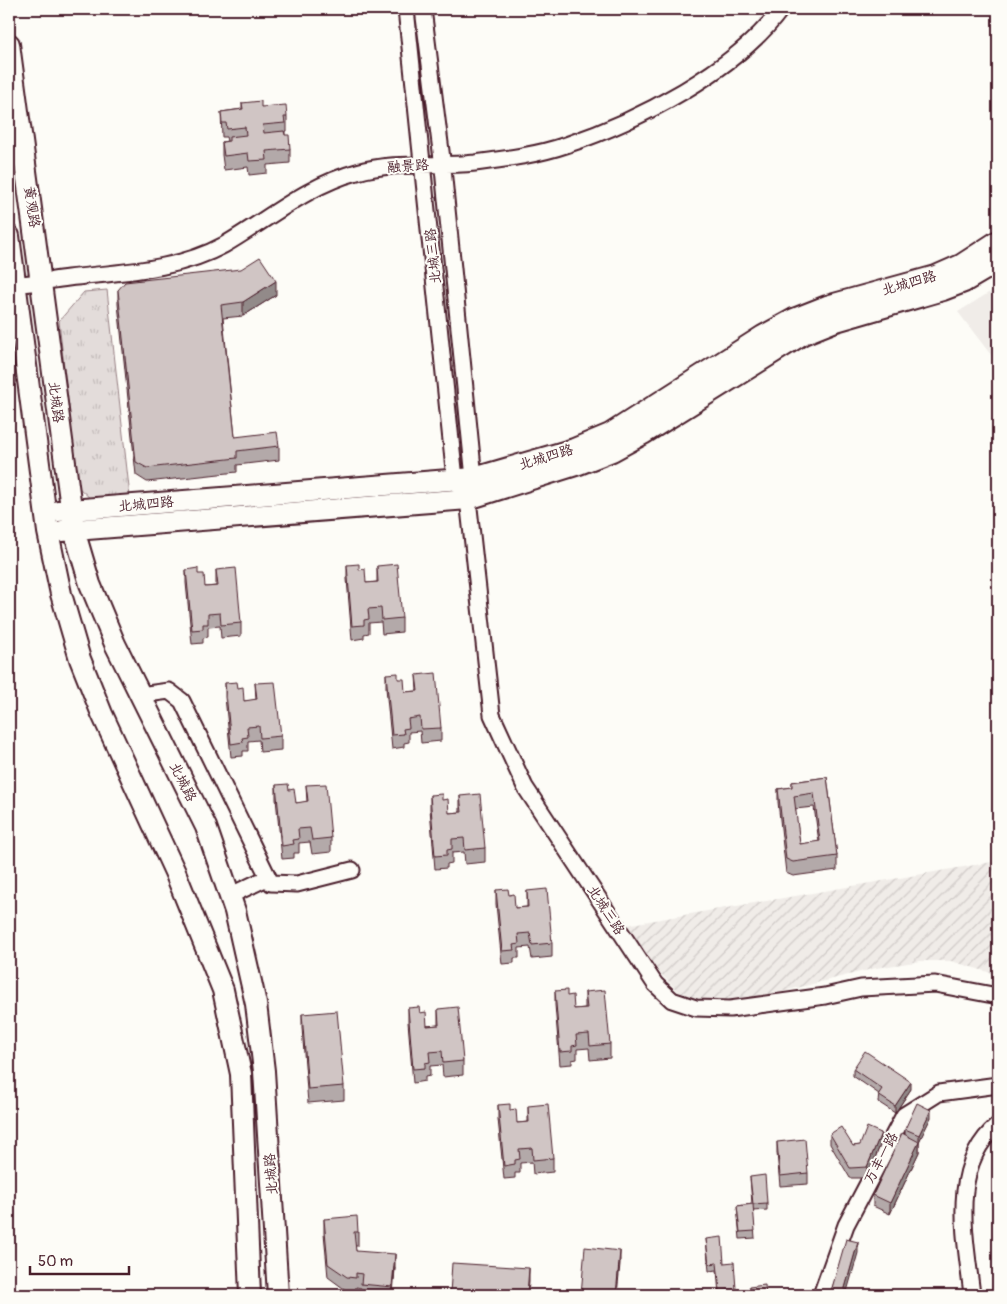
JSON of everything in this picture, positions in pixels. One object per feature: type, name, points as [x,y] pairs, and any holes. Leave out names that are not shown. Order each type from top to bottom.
[{"type":"main road","name":"黄观路","points":[[9,44],[42,281]]},
{"type":"main road","name":"黄观路","points":[[9,236],[12,284]]},
{"type":"main road","name":"北城四路","points":[[46,512],[465,479],[574,449],[610,434],[763,336],[794,319],[826,306],[936,276],[961,265],[998,241]]},
{"type":"main road","name":"北城四路","points":[[48,532],[468,499],[579,464],[612,451],[643,434],[802,334],[833,322],[943,290],[964,282],[998,262]]},
{"type":"main road","name":"北城路","points":[[42,281],[74,530],[90,584],[115,644],[206,827],[229,896],[256,1004],[263,1062],[278,1295]]},
{"type":"main road","name":"北城路","points":[[12,284],[48,532],[61,594],[80,659],[102,714],[175,872],[223,990],[241,1074],[250,1295]]},
{"type":"street","name":"北城三路","points":[[406,9],[424,165],[468,499],[492,715],[525,787],[655,984],[672,1000],[696,1008],[730,1009],[825,996],[862,988],[935,984],[998,996]]},
{"type":"street","name":"北城三路","points":[[424,9],[442,164],[465,479]]},
{"type":"street","name":"融景路","points":[[12,284],[148,269],[186,260],[222,246],[314,189],[342,177],[368,169],[516,157],[565,146],[632,118],[713,73],[771,23],[781,9]]},
{"type":"street","points":[[140,695],[169,691],[182,701],[271,884],[297,884],[352,870]]},
{"type":"street","points":[[229,896],[267,878]]},
{"type":"street","name":"万丰一路","points":[[821,1295],[846,1225],[904,1115],[939,1093],[998,1085]]},
{"type":"street","points":[[972,1295],[963,1211],[971,1160],[980,1142],[998,1125]]},
{"type":"shaded area","points":[[998,287],[998,364],[958,312]]},
{"type":"shaded area","points":[[998,861],[998,975],[951,961],[921,961],[876,968],[757,998],[716,1003],[692,999],[678,991],[660,973],[626,925]]},
{"type":"green space","points":[[107,290],[130,497],[93,501],[77,486],[59,321],[84,292]]},
{"type":"building","points":[[261,101],[261,107],[286,105],[287,117],[284,117],[285,123],[263,125],[264,133],[284,131],[285,135],[289,135],[290,149],[266,151],[267,160],[249,161],[248,153],[224,156],[222,142],[229,141],[229,137],[246,135],[245,127],[227,129],[226,123],[222,123],[221,112],[243,109],[242,103]]},
{"type":"building","points":[[260,257],[276,281],[243,302],[221,305],[235,437],[277,432],[279,446],[237,451],[237,458],[147,468],[136,462],[118,290],[125,282],[241,269]]},
{"type":"building","points":[[359,564],[359,570],[365,569],[366,583],[378,582],[377,566],[397,564],[402,618],[382,620],[381,608],[368,609],[369,619],[364,620],[364,625],[352,626],[347,565]]},
{"type":"building","points":[[198,568],[198,574],[204,574],[205,587],[218,586],[216,570],[236,568],[241,623],[221,625],[220,613],[208,614],[208,624],[203,624],[203,629],[192,630],[186,570]]},
{"type":"building","points":[[398,673],[398,679],[404,679],[405,692],[418,691],[416,675],[436,673],[441,728],[421,729],[420,717],[408,719],[409,728],[403,729],[404,734],[392,735],[386,674]]},
{"type":"building","points":[[237,682],[238,688],[243,687],[244,701],[257,699],[255,683],[275,682],[281,736],[260,738],[259,726],[247,727],[248,737],[242,738],[243,742],[231,744],[225,683]]},
{"type":"building","points":[[827,777],[837,856],[793,862],[786,859],[778,789],[792,787],[792,782]],"holes":[[[814,793],[820,841],[800,844],[794,796]]]},
{"type":"building","points":[[288,784],[289,790],[294,789],[296,803],[308,801],[306,785],[326,784],[331,838],[312,840],[310,828],[298,829],[299,839],[293,840],[294,844],[282,846],[276,785]]},
{"type":"building","points":[[442,794],[442,800],[448,799],[449,813],[462,812],[460,796],[480,794],[485,848],[465,850],[464,838],[452,839],[452,849],[447,850],[447,855],[435,856],[430,795]]},
{"type":"building","points":[[508,889],[509,895],[514,894],[515,908],[528,907],[527,891],[547,889],[552,943],[532,945],[530,933],[518,934],[519,944],[513,945],[514,950],[502,951],[496,890]]},
{"type":"building","points":[[567,990],[567,996],[573,995],[574,1009],[587,1008],[585,992],[605,990],[610,1044],[590,1046],[589,1034],[576,1035],[577,1045],[572,1046],[572,1051],[560,1052],[555,991]]},
{"type":"building","points":[[419,1007],[420,1013],[426,1012],[427,1026],[439,1025],[438,1009],[458,1007],[463,1061],[443,1063],[442,1051],[429,1052],[430,1062],[425,1063],[425,1068],[413,1069],[408,1008]]},
{"type":"building","points":[[337,1011],[344,1086],[308,1089],[302,1014]]},
{"type":"building","points":[[865,1051],[911,1082],[895,1106],[878,1095],[882,1089],[853,1069]]},
{"type":"building","points":[[917,1103],[931,1110],[919,1135],[905,1129]]},
{"type":"building","points":[[510,1104],[510,1110],[516,1109],[517,1123],[529,1122],[528,1106],[548,1104],[553,1158],[533,1160],[532,1148],[519,1149],[520,1159],[515,1160],[515,1164],[504,1166],[498,1105]]},
{"type":"building","points":[[841,1127],[853,1146],[860,1145],[867,1127],[881,1133],[867,1167],[850,1168],[830,1134]]},
{"type":"building","points":[[902,1133],[919,1142],[890,1203],[873,1195]]},
{"type":"building","points":[[805,1139],[808,1173],[780,1176],[777,1142]]},
{"type":"building","points":[[765,1175],[767,1203],[753,1204],[750,1177]]},
{"type":"building","points":[[753,1204],[755,1231],[740,1232],[737,1206]]},
{"type":"building","points":[[357,1216],[358,1232],[354,1232],[356,1251],[395,1254],[392,1287],[361,1284],[362,1274],[356,1273],[356,1278],[347,1277],[328,1264],[324,1219]]},
{"type":"building","points":[[722,1237],[724,1263],[734,1262],[736,1289],[720,1291],[717,1263],[709,1264],[706,1239]]},
{"type":"building","points":[[846,1239],[858,1242],[843,1295],[830,1295]]},
{"type":"building","points":[[585,1247],[620,1251],[616,1295],[581,1295]]},
{"type":"building","points":[[452,1263],[529,1268],[527,1295],[450,1294]]},
{"type":"building","points":[[765,1285],[766,1295],[750,1295],[749,1287]]}]
